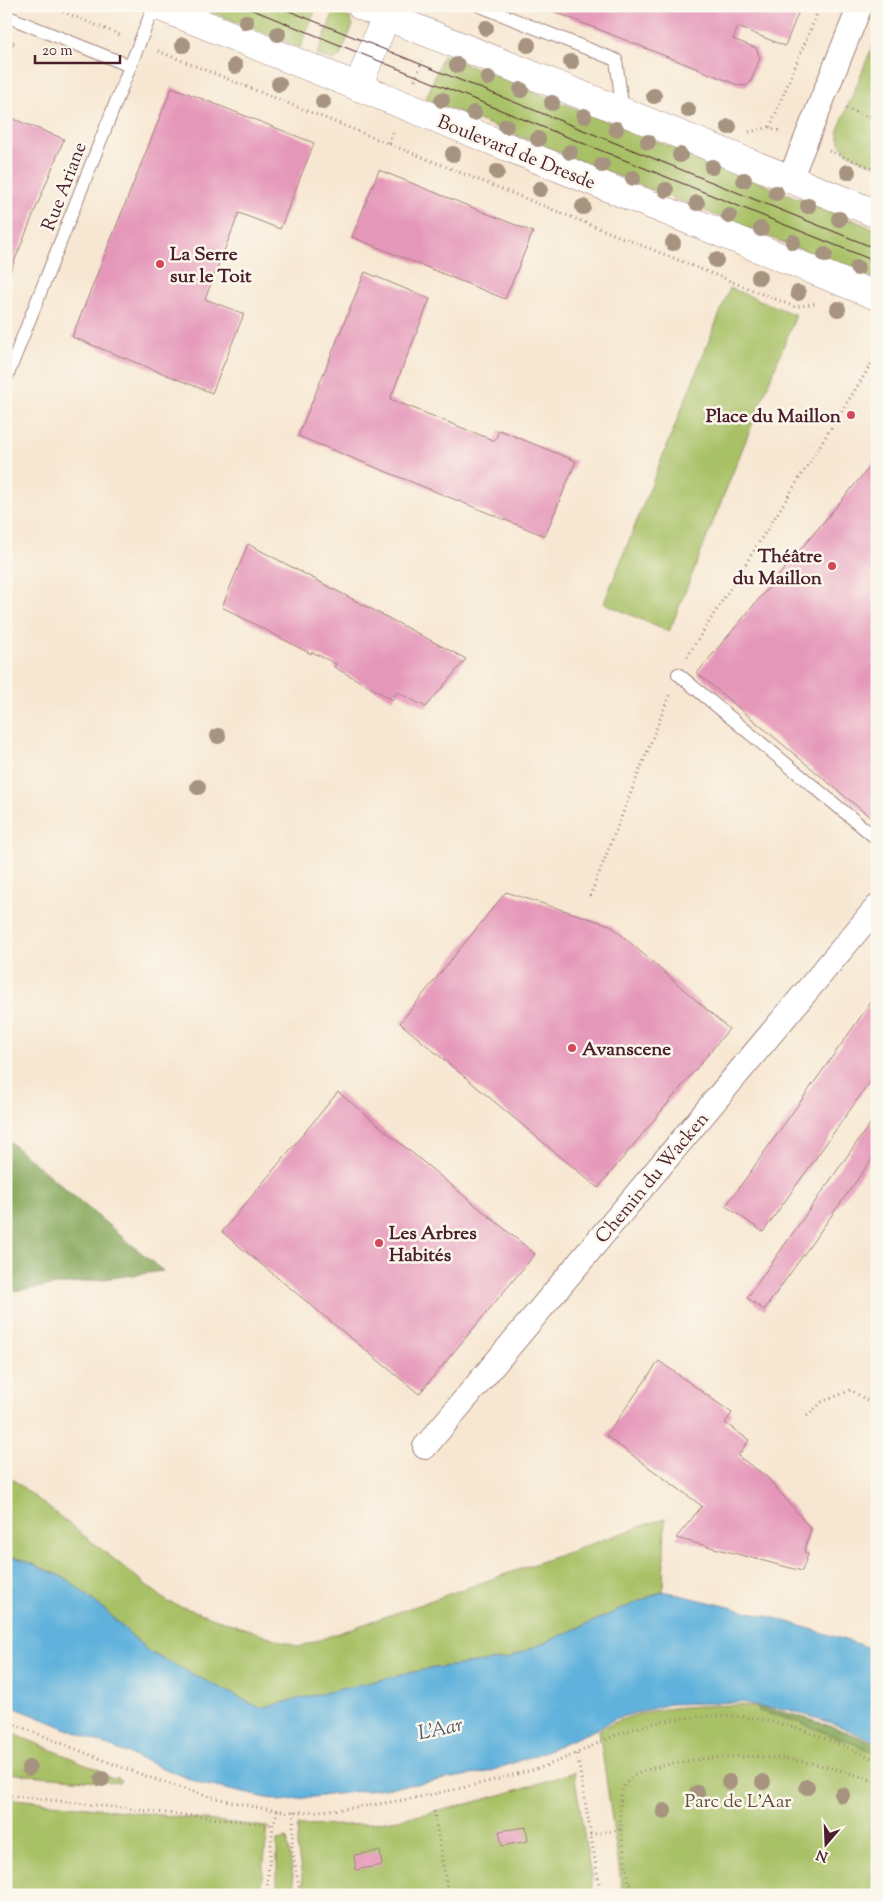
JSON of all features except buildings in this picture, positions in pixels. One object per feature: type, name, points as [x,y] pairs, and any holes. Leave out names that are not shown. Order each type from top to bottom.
[{"type":"main road","name":"Boulevard de Dresde","points":[[158,6],[877,296]]},
{"type":"main road","points":[[362,6],[386,11],[623,112],[877,214]]},
{"type":"main road","points":[[358,87],[386,11]]},
{"type":"street","points":[[790,179],[860,6]]},
{"type":"street","name":"Chemin du Wacken","points":[[425,1447],[877,907]]},
{"type":"lane","name":"Rue Ariane","points":[[6,380],[154,6]]},
{"type":"lane","points":[[480,6],[616,60],[623,112]]},
{"type":"lane","points":[[6,16],[130,66]]},
{"type":"lane","points":[[678,674],[877,839]]},
{"type":"path","points":[[49,6],[795,308],[822,302]]},
{"type":"path","points":[[770,127],[820,6]]},
{"type":"path","points":[[590,896],[678,674],[877,355]]},
{"type":"path","points":[[807,1416],[822,1402],[852,1390],[877,1408]]},
{"type":"path","points":[[6,1721],[133,1772],[190,1791],[249,1806],[294,1811],[388,1802],[464,1787],[543,1766],[577,1754],[622,1733],[649,1724],[702,1717],[751,1718],[806,1730],[877,1760]]},
{"type":"path","points":[[577,1754],[601,1895]]},
{"type":"path","points":[[631,1895],[622,1828],[621,1792],[627,1780],[654,1768],[686,1761],[744,1755],[797,1760],[839,1768],[877,1782]]},
{"type":"path","points":[[6,1795],[274,1825]]},
{"type":"path","points":[[266,1895],[274,1825],[278,1809]]},
{"type":"path","points":[[294,1811],[292,1846],[300,1895]]},
{"type":"path","points":[[434,1811],[448,1895]]},
{"type":"path","points":[[590,1835],[622,1828]]},
{"type":"green space","points":[[197,6],[317,6],[300,48]]},
{"type":"green space","points":[[334,11],[349,17],[353,25],[340,56],[335,61],[317,55]]},
{"type":"green space","points":[[877,35],[877,166],[856,158],[845,150],[839,139],[838,130]]},
{"type":"green space","points":[[443,55],[877,230],[877,280],[426,99]]},
{"type":"green space","points":[[730,288],[796,315],[669,632],[604,603]]},
{"type":"green space","points":[[6,1139],[163,1271],[6,1292]]},
{"type":"green space","points":[[6,1474],[168,1602],[299,1647],[665,1518],[663,1591],[507,1659],[427,1669],[260,1708],[149,1652],[107,1612],[65,1578],[24,1560],[6,1556]]},
{"type":"green space","name":"Parc de L'Aar","points":[[741,1705],[776,1711],[810,1720],[877,1744],[877,1895],[623,1895],[599,1730],[634,1716],[668,1708]]},
{"type":"green space","points":[[758,1707],[819,1722],[848,1732],[877,1744],[877,1753],[801,1723],[759,1711]]},
{"type":"green space","points":[[14,1734],[100,1770],[99,1773],[122,1780],[120,1783],[6,1773],[6,1735]]},
{"type":"green space","points":[[574,1772],[594,1895],[305,1895],[297,1846],[298,1826],[363,1824],[417,1816],[496,1796]]},
{"type":"green space","points":[[6,1798],[268,1827],[260,1895],[6,1895]]},
{"type":"green space","points":[[287,1838],[296,1895],[277,1895],[277,1840]]},
{"type":"water","name":"L'Aar","points":[[6,1556],[24,1560],[65,1578],[107,1612],[149,1652],[260,1708],[427,1669],[507,1659],[663,1591],[779,1619],[877,1650],[877,1742],[832,1723],[786,1709],[758,1707],[742,1702],[670,1704],[617,1718],[597,1729],[541,1753],[488,1772],[416,1784],[281,1801],[202,1784],[6,1704]]},
{"type":"tram line","points":[[243,6],[877,262]]},
{"type":"tram line","points":[[277,6],[877,249]]},
{"type":"place","name":"La Serre sur le Toit","points":[[160,264]]},
{"type":"place","name":"Place du Maillon","points":[[851,415]]},
{"type":"place","name":"Théâtre du Maillon","points":[[832,566]]},
{"type":"place","name":"Avanscene","points":[[572,1048]]},
{"type":"place","name":"Les Arbres Habités","points":[[379,1243]]}]
